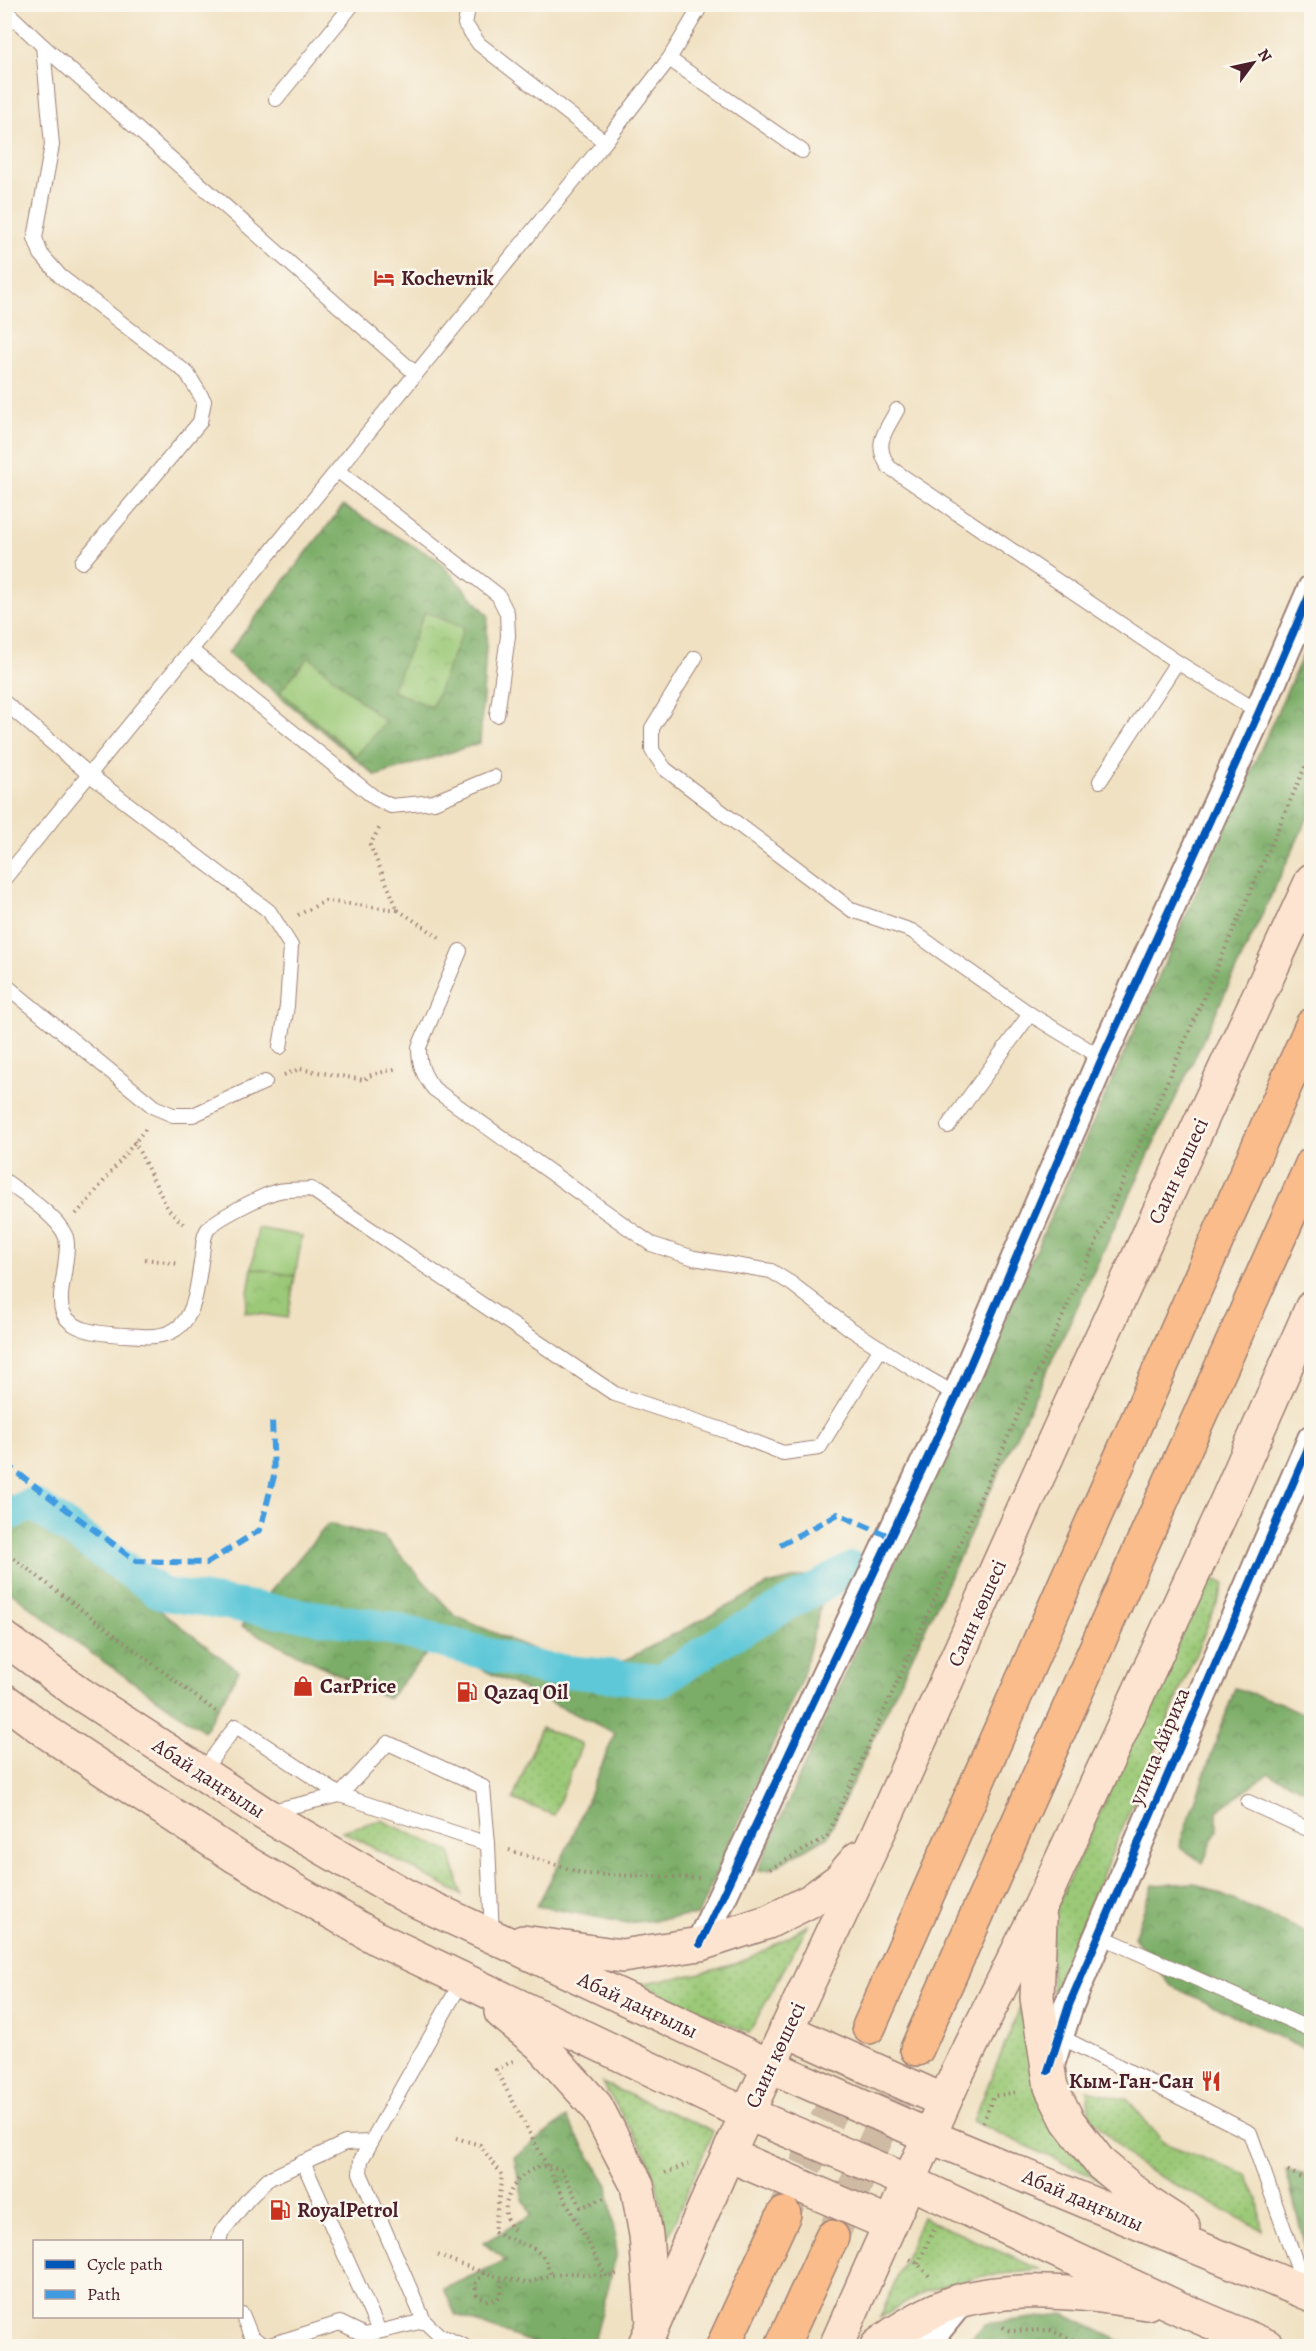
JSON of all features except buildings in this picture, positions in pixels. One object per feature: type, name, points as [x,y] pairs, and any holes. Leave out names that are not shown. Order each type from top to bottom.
[{"type":"main road","name":"Саин көшесі","points":[[649,2336],[748,2113],[877,1836],[1067,1412],[1311,880]]},
{"type":"main road","points":[[869,2026],[1311,1025]]},
{"type":"main road","points":[[916,2049],[1311,1164]]},
{"type":"main road","points":[[836,2346],[928,2136],[1040,1907],[1225,1505],[1311,1307]]},
{"type":"main road","name":"Абай даңғылы","points":[[4,1638],[79,1693],[263,1813],[406,1896],[770,2066],[928,2136],[1309,2294]]},
{"type":"main road","points":[[6,1704],[235,1856],[376,1938],[462,1981],[748,2113],[908,2181],[1183,2310],[1220,2337],[1267,2346]]},
{"type":"main road","points":[[493,1938],[622,1956],[700,1944],[768,1922],[810,1901],[839,1880],[877,1836]]},
{"type":"main road","points":[[1040,1907],[1036,1998],[1037,2081],[1051,2087],[1068,2121],[1101,2164],[1149,2204],[1264,2277]]},
{"type":"main road","points":[[462,1981],[540,2044],[596,2106],[637,2185],[646,2235],[649,2336]]},
{"type":"main road","points":[[786,2030],[945,2101]]},
{"type":"main road","points":[[729,2155],[889,2224]]},
{"type":"main road","points":[[723,2346],[784,2214]]},
{"type":"main road","points":[[782,2346],[832,2238]]},
{"type":"main road","points":[[877,2346],[917,2319],[961,2300],[1010,2293],[1073,2294],[1118,2298],[1183,2310]]},
{"type":"street","points":[[700,1944],[957,1395],[1102,1058],[1311,590]]},
{"type":"street","name":"улица Айриха","points":[[1037,2081],[1059,2036],[1068,2005],[1311,1439]]},
{"type":"street","points":[[924,2346],[961,2300]]},
{"type":"lane","points":[[276,99],[353,4]]},
{"type":"lane","points":[[469,4],[465,24],[479,44],[605,142]]},
{"type":"lane","points":[[4,879],[605,142],[669,59],[702,4]]},
{"type":"lane","points":[[4,9],[43,46],[416,374]]},
{"type":"lane","points":[[43,46],[52,145],[35,238],[41,254],[60,276],[187,373],[204,401],[200,422],[82,562]]},
{"type":"lane","points":[[669,59],[802,151]]},
{"type":"lane","points":[[897,410],[880,443],[882,457],[889,467],[1178,662],[1258,712]]},
{"type":"lane","points":[[338,471],[498,595],[507,613],[507,636],[497,715]]},
{"type":"lane","points":[[192,651],[375,798],[392,806],[434,802],[494,777]]},
{"type":"lane","points":[[695,658],[652,728],[652,750],[665,769],[852,910],[912,931],[1030,1014],[1102,1058]]},
{"type":"lane","points":[[1100,782],[1178,662]]},
{"type":"lane","points":[[4,702],[90,775],[269,911],[291,946],[287,1006],[280,1047]]},
{"type":"lane","points":[[460,951],[419,1047],[419,1063],[424,1076],[434,1089],[651,1244],[694,1258],[771,1271],[792,1284],[849,1328],[957,1395]]},
{"type":"lane","points":[[4,984],[153,1107],[173,1115],[193,1115],[265,1082]]},
{"type":"lane","points":[[948,1126],[1030,1014]]},
{"type":"lane","points":[[4,1180],[53,1220],[65,1235],[67,1251],[60,1304],[64,1314],[73,1325],[88,1331],[154,1337],[171,1333],[186,1322],[195,1302],[206,1232],[221,1218],[278,1191],[311,1189],[615,1394],[732,1433],[783,1453],[819,1448],[881,1348]]},
{"type":"lane","points":[[202,1772],[236,1726],[340,1795],[488,1844]]},
{"type":"lane","points":[[263,1813],[340,1795],[388,1743],[483,1787],[493,1938]]},
{"type":"lane","points":[[1248,1802],[1311,1831]]},
{"type":"lane","points":[[1098,1935],[1311,2030]]},
{"type":"lane","points":[[462,1981],[361,2160],[360,2173],[424,2320],[440,2336],[464,2346]]},
{"type":"lane","points":[[1059,2036],[1250,2133],[1309,2294]]},
{"type":"lane","points":[[219,2240],[221,2233],[267,2179],[345,2143],[371,2142]]},
{"type":"lane","points":[[303,2162],[379,2331]]},
{"type":"lane","points":[[243,2316],[251,2336],[266,2346],[340,2323],[365,2335],[424,2320]]},
{"type":"path","points":[[769,1870],[827,1837],[1104,1225],[1311,751]]},
{"type":"path","points":[[392,806],[370,845],[398,910]]},
{"type":"path","points":[[278,925],[325,901],[398,910],[460,951]]},
{"type":"path","points":[[265,1082],[299,1069],[365,1080],[368,1076],[419,1063]]},
{"type":"path","points":[[60,1229],[88,1201],[160,1110]]},
{"type":"path","points":[[134,1142],[168,1209],[203,1243]]},
{"type":"path","points":[[145,1259],[200,1267]]},
{"type":"path","points":[[4,1551],[236,1726]]},
{"type":"path","points":[[488,1844],[585,1874],[705,1878]]},
{"type":"path","points":[[519,2058],[496,2070],[606,2278]]},
{"type":"path","points":[[983,2122],[994,2096],[1037,2081]]},
{"type":"path","points":[[456,2138],[480,2145],[502,2175],[494,2232],[505,2239],[533,2247],[545,2259],[552,2275]]},
{"type":"path","points":[[661,2175],[694,2162]]},
{"type":"path","points":[[514,2230],[507,2223],[505,2207],[513,2186],[528,2172],[547,2166],[562,2170],[581,2207],[610,2195]]},
{"type":"path","points":[[918,2264],[935,2228]]},
{"type":"path","points":[[438,2255],[484,2273],[526,2283],[552,2275],[574,2273],[606,2278],[620,2272]]},
{"type":"path","points":[[484,2273],[475,2284],[477,2295],[483,2300],[496,2299],[502,2294],[503,2286],[499,2277]]},
{"type":"path","points":[[995,2322],[1010,2331],[1050,2330],[1088,2346]]},
{"type":"green space","points":[[343,506],[437,559],[488,615],[480,743],[376,776],[228,653]]},
{"type":"green space","points":[[425,612],[464,628],[432,707],[392,691]]},
{"type":"green space","points":[[1311,637],[1311,811],[827,1837],[769,1870],[757,1871]]},
{"type":"green space","points":[[309,657],[385,722],[356,756],[280,691]]},
{"type":"green space","points":[[258,1228],[302,1236],[295,1276],[252,1268]]},
{"type":"green space","points":[[252,1268],[295,1276],[288,1318],[245,1312]]},
{"type":"green space","points":[[4,1491],[239,1671],[204,1731],[75,1642],[5,1587]]},
{"type":"green space","points":[[328,1524],[384,1537],[455,1616],[595,1676],[768,1585],[830,1570],[802,1678],[698,1915],[627,1923],[537,1906],[570,1842],[615,1733],[433,1646],[388,1699],[241,1626]]},
{"type":"green space","points":[[1208,1576],[1225,1584],[1052,1995],[1050,1946],[1056,1908]]},
{"type":"green space","points":[[1235,1688],[1278,1702],[1311,1717],[1311,1793],[1269,1773],[1217,1811],[1217,1830],[1203,1863],[1179,1846]]},
{"type":"green space","points":[[541,1728],[582,1744],[554,1815],[513,1799]]},
{"type":"green space","points":[[381,1820],[450,1852],[462,1895],[342,1831]]},
{"type":"green space","points":[[1194,1883],[1311,1934],[1311,2052],[1171,1986],[1134,1937],[1153,1885]]},
{"type":"green space","points":[[808,1925],[749,2033],[640,1984],[701,1973],[737,1963]]},
{"type":"green space","points":[[1026,1994],[1102,2181],[973,2121]]},
{"type":"green space","points":[[602,2083],[713,2131],[667,2240],[658,2190],[646,2154]]},
{"type":"green space","points":[[1087,2090],[1128,2100],[1164,2143],[1247,2175],[1258,2199],[1262,2230],[1138,2165],[1090,2117]]},
{"type":"green space","points":[[566,2118],[608,2185],[617,2253],[593,2346],[541,2346],[456,2315],[443,2289],[506,2260],[483,2243],[531,2215],[523,2199],[514,2157]]},
{"type":"green space","points":[[1286,2170],[1311,2176],[1311,2253],[1306,2251]]},
{"type":"green space","points":[[922,2217],[1041,2270],[983,2276],[926,2291],[880,2318]]},
{"type":"green space","points":[[1064,2314],[1130,2346],[964,2346],[985,2324]]},
{"type":"waterway","points":[[4,1516],[33,1504],[162,1594],[390,1628],[544,1669],[660,1681],[721,1641],[853,1568]]},
{"type":"tunnel","points":[[785,2211],[869,2027]]},
{"type":"tunnel","points":[[832,2237],[917,2049]]},
{"type":"marked path","points":[[4,1463],[136,1561],[207,1563],[260,1530],[274,1476],[272,1419]]},
{"type":"marked path","points":[[780,1545],[838,1514],[891,1537]]},
{"type":"cycle path","points":[[700,1944],[957,1395],[1102,1058],[1259,712],[1312,589]]},
{"type":"cycle path","points":[[1048,2071],[1069,2005],[1312,1439]]},
{"type":"place","name":"Kochevnik","points":[[384,278]]},
{"type":"place","name":"CarPrice","points":[[303,1686]]},
{"type":"place","name":"Qazaq Oil","points":[[467,1692]]},
{"type":"place","name":"Кым-Ган-Сан","points":[[1211,2081]]},
{"type":"place","name":"RoyalPetrol","points":[[280,2210]]}]
